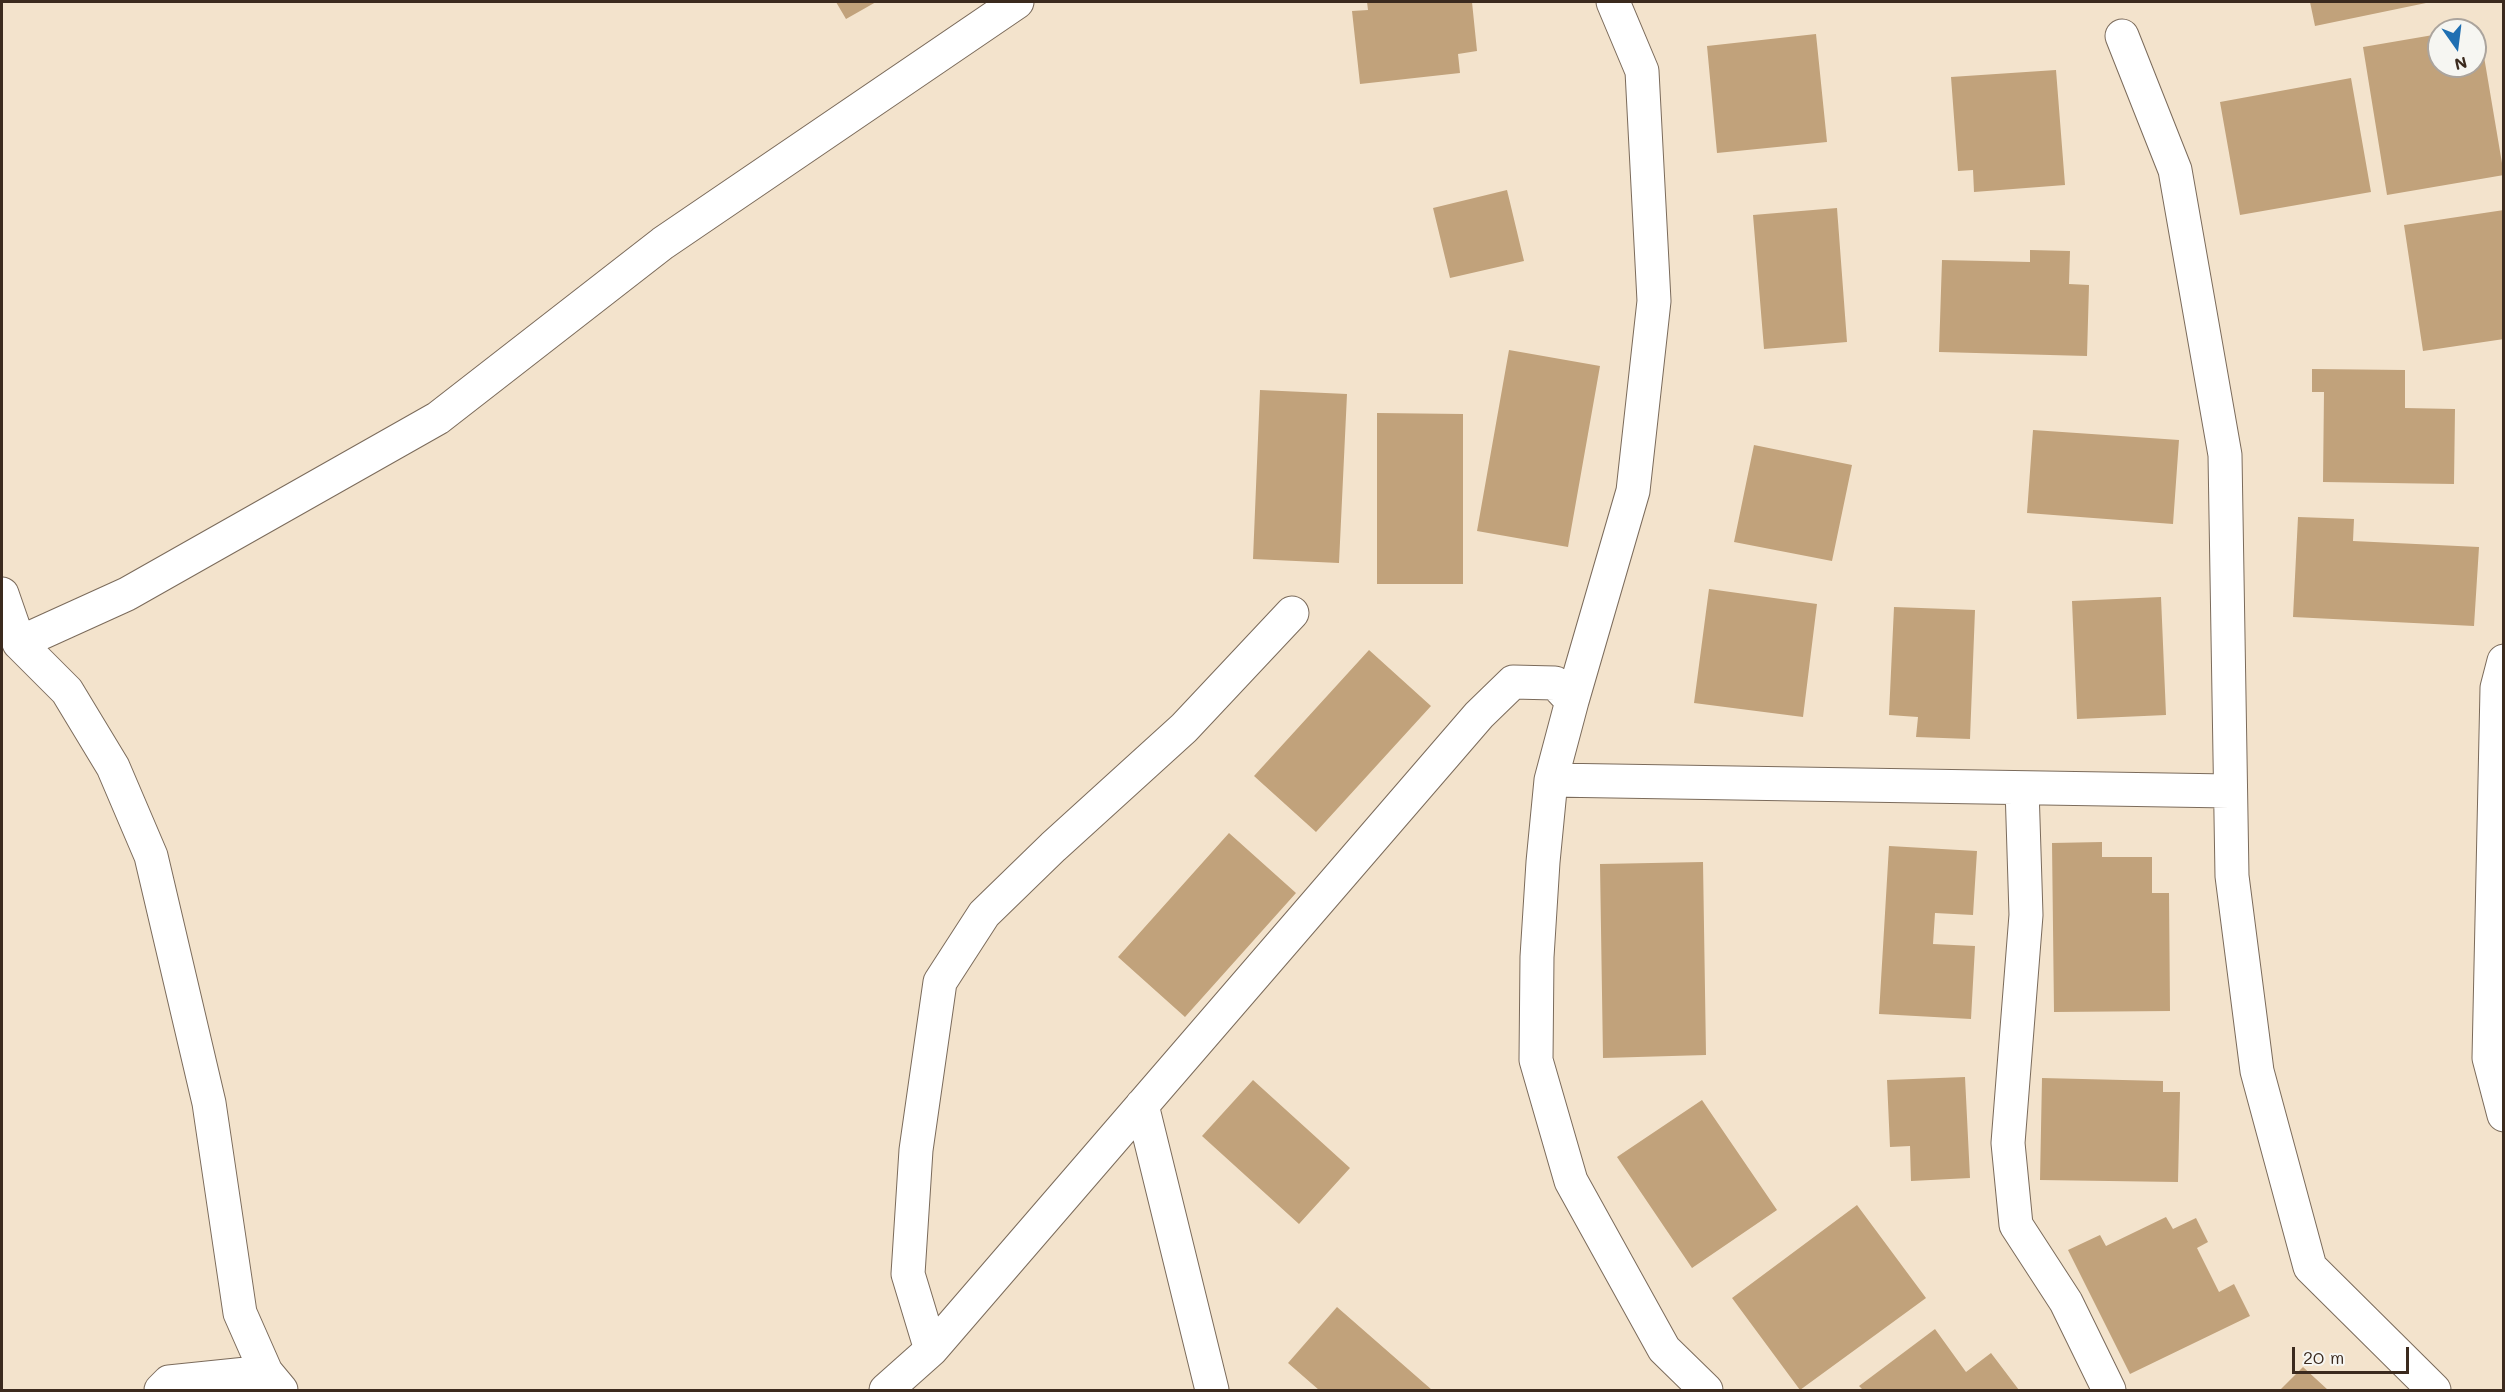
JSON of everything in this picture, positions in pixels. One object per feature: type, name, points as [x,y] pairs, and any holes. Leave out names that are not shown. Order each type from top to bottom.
[{"type":"street","points":[[19,643],[127,594],[438,418],[663,243],[1017,2]]},
{"type":"street","points":[[1613,2],[1642,71],[1654,301],[1633,491],[1551,780],[1537,957],[1536,1060],[1571,1181],[1664,1349],[1706,1390]]},
{"type":"street","points":[[2122,36],[2175,170],[2225,455],[2232,876],[2257,1071],[2310,1266],[2434,1390]]},
{"type":"street","points":[[2,594],[19,643],[67,691],[113,766],[151,856],[209,1103],[240,1312],[273,1381],[170,1382],[161,1390]]},
{"type":"street","points":[[931,1350],[908,1274],[916,1150],[940,982],[984,914],[1053,847],[1184,728],[1292,613]]},
{"type":"street","points":[[2504,661],[2497,688],[2489,1058],[2504,1114]]},
{"type":"street","points":[[886,1390],[931,1350],[1479,716],[1514,682],[1555,683],[1572,701]]},
{"type":"street","points":[[1551,780],[2229,790]]},
{"type":"street","points":[[2022,788],[2026,915],[2008,1143],[2016,1225],[2066,1302],[2109,1390]]},
{"type":"street","points":[[1142,1105],[1212,1390]]},
{"type":"building","points":[[836,2],[876,2],[846,19]]},
{"type":"building","points":[[1367,2],[1472,2],[1477,51],[1458,54],[1460,73],[1360,84],[1352,11],[1368,10]]},
{"type":"building","points":[[2310,2],[2426,2],[2426,3],[2315,26]]},
{"type":"building","points":[[1816,34],[1827,142],[1717,153],[1707,46]]},
{"type":"building","points":[[2427,36],[2427,78],[2487,78],[2487,74],[2504,175],[2387,195],[2363,47]]},
{"type":"building","points":[[2056,70],[2065,185],[1974,192],[1973,170],[1958,171],[1951,77]]},
{"type":"building","points":[[2351,78],[2371,192],[2240,215],[2220,102]]},
{"type":"building","points":[[1507,190],[1524,261],[1450,278],[1433,208]]},
{"type":"building","points":[[1837,208],[1847,342],[1764,349],[1753,215]]},
{"type":"building","points":[[2504,210],[2504,339],[2423,351],[2404,225]]},
{"type":"building","points":[[2030,250],[2070,251],[2069,284],[2089,285],[2087,356],[1939,352],[1942,260],[2030,262]]},
{"type":"building","points":[[1509,350],[1600,366],[1568,547],[1477,531]]},
{"type":"building","points":[[2312,369],[2405,370],[2405,408],[2455,409],[2454,484],[2323,482],[2324,392],[2312,392]]},
{"type":"building","points":[[1260,390],[1347,394],[1339,563],[1253,559]]},
{"type":"building","points":[[1377,413],[1463,414],[1463,584],[1377,584]]},
{"type":"building","points":[[2033,430],[2179,440],[2173,524],[2027,513]]},
{"type":"building","points":[[1754,445],[1852,465],[1832,561],[1734,542]]},
{"type":"building","points":[[2298,517],[2354,519],[2353,541],[2479,547],[2474,626],[2293,617]]},
{"type":"building","points":[[1709,589],[1817,604],[1803,717],[1694,703]]},
{"type":"building","points":[[2161,597],[2166,715],[2077,719],[2072,601]]},
{"type":"building","points":[[1894,607],[1975,610],[1970,739],[1916,737],[1918,717],[1889,715]]},
{"type":"building","points":[[1369,650],[1431,706],[1316,832],[1254,776]]},
{"type":"building","points":[[1229,833],[1296,893],[1185,1017],[1118,957]]},
{"type":"building","points":[[2102,842],[2102,857],[2152,857],[2152,893],[2169,893],[2170,1011],[2054,1012],[2052,843]]},
{"type":"building","points":[[1889,846],[1977,851],[1973,915],[1935,913],[1933,944],[1975,946],[1971,1019],[1879,1014]]},
{"type":"building","points":[[1703,862],[1706,1055],[1603,1058],[1600,864]]},
{"type":"building","points":[[1965,1077],[1970,1178],[1911,1181],[1910,1146],[1890,1147],[1887,1080]]},
{"type":"building","points":[[2042,1078],[2163,1081],[2163,1092],[2180,1092],[2178,1182],[2040,1180]]},
{"type":"building","points":[[1253,1080],[1350,1168],[1299,1224],[1202,1136]]},
{"type":"building","points":[[1702,1100],[1777,1210],[1692,1268],[1617,1157]]},
{"type":"building","points":[[1857,1205],[1926,1298],[1800,1390],[1732,1298]]},
{"type":"building","points":[[2166,1217],[2173,1229],[2196,1218],[2208,1242],[2197,1248],[2219,1292],[2234,1284],[2250,1316],[2130,1374],[2068,1250],[2100,1235],[2106,1246]]},
{"type":"building","points":[[1337,1307],[1432,1390],[1319,1390],[1288,1363]]},
{"type":"building","points":[[1935,1329],[1966,1372],[1991,1353],[2019,1390],[1863,1390],[1859,1386]]},
{"type":"building","points":[[2303,1367],[2328,1390],[2280,1390]]}]
